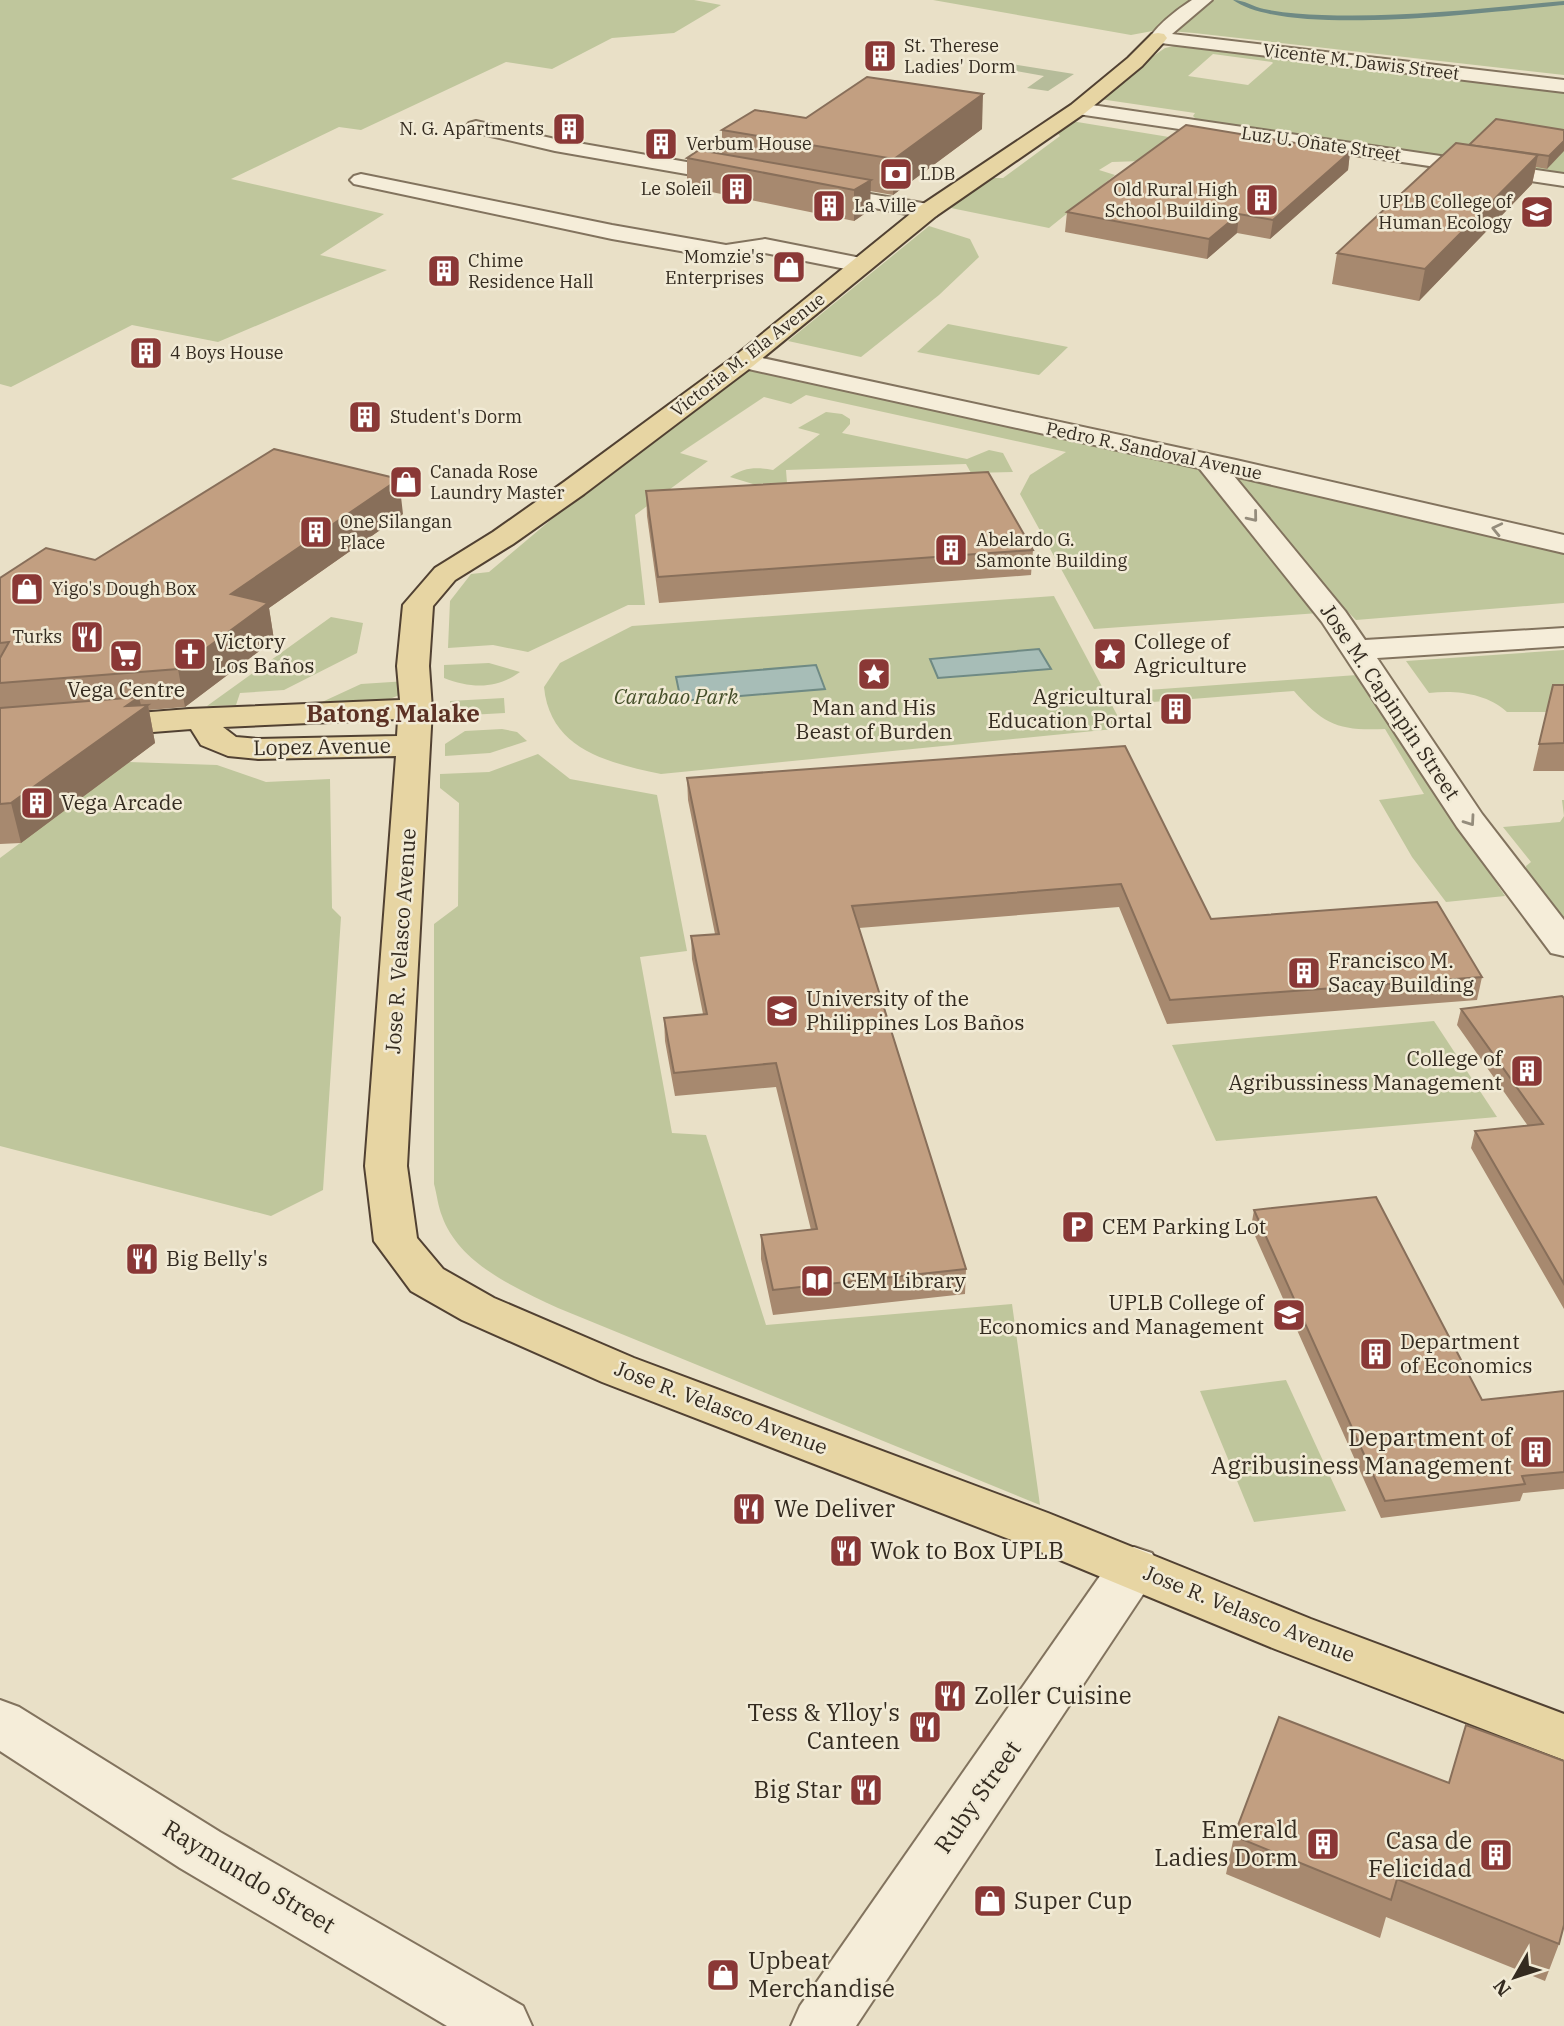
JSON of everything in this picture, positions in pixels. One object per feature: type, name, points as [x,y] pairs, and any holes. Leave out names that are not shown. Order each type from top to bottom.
[{"type":"main road","name":"Victoria M. Ela Avenue","points":[[414,727],[413,666],[418,605],[444,574],[513,531],[744,361],[928,211],[1078,109],[1135,62],[1158,38]]},
{"type":"main road","name":"Lopez Avenue","points":[[0,734],[203,720],[213,738],[228,746],[258,750],[414,727]]},
{"type":"main road","name":"Jose R. Velasco Avenue","points":[[414,727],[386,1166],[396,1241],[427,1280],[478,1309],[618,1370],[1134,1567],[1293,1634],[1564,1737]]},
{"type":"street","points":[[1158,38],[1177,18],[1203,0]]},
{"type":"street","name":"Vicente M. Dawis Street","points":[[1158,38],[1564,86]]},
{"type":"street","name":"Luz U. Oñate Street","points":[[1078,109],[1564,180]]},
{"type":"street","points":[[476,127],[555,145],[762,181]]},
{"type":"street","points":[[361,180],[612,232],[726,252],[765,246],[861,265]]},
{"type":"street","points":[[797,188],[928,211]]},
{"type":"street","name":"Pedro R. Sandoval Avenue","points":[[744,361],[1564,544]]},
{"type":"street","name":"Jose M. Capinpin Street","points":[[1210,464],[1334,617],[1469,820],[1564,945]]},
{"type":"street","points":[[1357,650],[1564,636]]},
{"type":"street","name":"Ruby Street","points":[[821,2026],[1134,1567]]},
{"type":"street","name":"Raymundo Street","points":[[0,1723],[200,1850],[502,2026]]},
{"type":"green space","points":[[0,0],[694,0],[721,5],[674,33],[612,38],[552,69],[506,62],[361,130],[339,127],[231,179],[384,214],[320,255],[387,270],[218,342],[132,325],[11,387],[0,384]]},
{"type":"green space","points":[[933,0],[1564,0],[1564,75],[1194,33],[1158,30],[1131,35]]},
{"type":"green space","points":[[1184,44],[1564,92],[1564,178],[1203,126],[1193,116],[1195,113],[1093,98],[1165,48]],"holes":[[[1213,54],[1272,62],[1248,85],[1188,76]]]},
{"type":"green space","points":[[1012,64],[1074,74],[1048,91],[1027,88],[1044,76],[1004,69]]},
{"type":"green space","points":[[1065,120],[1169,137],[1142,161],[1112,162],[1099,170],[1115,175],[1049,228],[951,208],[989,178],[1003,178],[1060,136],[1054,129]]},
{"type":"green space","points":[[929,226],[970,239],[979,257],[939,295],[861,357],[788,341]]},
{"type":"green space","points":[[948,324],[1068,347],[1039,375],[917,352]]},
{"type":"green space","points":[[746,366],[1564,547],[1564,603],[1356,620],[1347,611],[1094,629],[1020,494],[1030,475],[1066,452],[806,395],[791,404],[764,397],[680,453],[708,461],[635,515],[645,605],[628,605],[528,652],[493,645],[448,648],[450,601],[471,574],[489,572],[559,513],[554,505]]},
{"type":"green space","points":[[826,412],[842,414],[850,419],[850,424],[842,433],[967,459],[989,450],[1003,453],[1013,472],[971,473],[966,464],[786,470],[787,483],[753,484],[730,477],[751,469],[773,470],[820,434],[798,428]]},
{"type":"green space","name":"Carabao Park","points":[[1054,596],[1124,728],[661,774],[603,758],[570,739],[558,726],[549,708],[544,687],[560,663],[632,626]]},
{"type":"green space","points":[[331,617],[363,623],[357,653],[284,690],[240,693],[236,705],[207,706]]},
{"type":"green space","points":[[1564,650],[1564,712],[1507,712],[1490,701],[1470,694],[1429,693],[1406,661]]},
{"type":"green space","points":[[489,663],[520,672],[502,682],[483,686],[444,678],[444,665]]},
{"type":"green space","points":[[1357,675],[1505,896],[1446,902],[1412,857],[1379,800],[1424,794],[1385,729],[1356,729],[1334,723],[1314,712],[1294,691],[1140,703],[1134,691]]},
{"type":"green space","points":[[407,681],[407,692],[377,704],[309,708],[361,684]]},
{"type":"green space","points":[[504,698],[505,713],[451,716],[450,701]]},
{"type":"green space","points":[[502,729],[517,732],[527,741],[490,753],[445,756],[445,744],[465,731]]},
{"type":"green space","points":[[538,754],[570,779],[657,795],[687,951],[640,957],[672,1133],[706,1135],[766,1325],[1012,1304],[1040,1505],[558,1308],[491,1273],[461,1248],[450,1233],[434,1184],[434,924],[458,906],[459,803],[440,788],[440,774],[489,772]]},
{"type":"green space","points":[[129,762],[217,765],[266,782],[330,779],[332,908],[341,917],[323,1190],[271,1216],[0,1146],[0,858]]},
{"type":"green space","points":[[1564,816],[1564,926],[1528,885],[1526,866],[1531,862],[1503,827],[1560,822]]},
{"type":"green space","points":[[1434,1021],[1497,1117],[1216,1141],[1172,1045]]},
{"type":"green space","points":[[1286,1380],[1346,1511],[1254,1522],[1200,1391]]},
{"type":"water","points":[[1039,649],[1051,669],[938,678],[930,659]]},
{"type":"water","points":[[816,665],[825,689],[681,701],[676,677]]},
{"type":"building","points":[[867,77],[983,94],[894,159],[722,130],[755,110],[806,118]]},
{"type":"building","points":[[1496,119],[1564,130],[1564,141],[1549,156],[1469,145]]},
{"type":"building","points":[[1186,125],[1350,152],[1273,220],[1239,214],[1209,239],[1067,212]]},
{"type":"building","points":[[1456,143],[1538,155],[1425,269],[1337,253]]},
{"type":"building","points":[[699,150],[871,180],[854,190],[687,158]]},
{"type":"building","points":[[274,449],[399,479],[231,594],[268,603],[178,669],[0,683],[0,658],[9,642],[0,643],[0,578],[46,548],[95,560]]},
{"type":"building","name":"Abelardo G. Samonte Building","points":[[988,472],[1033,550],[658,577],[646,491]]},
{"type":"building","points":[[1553,685],[1564,685],[1564,743],[1539,744]]},
{"type":"building","points":[[139,697],[126,706],[148,705],[11,803],[0,804],[0,708]]},
{"type":"building","points":[[1125,746],[1211,919],[1437,902],[1482,977],[1170,1000],[1121,884],[852,906],[966,1269],[773,1290],[761,1235],[817,1229],[776,1063],[674,1073],[664,1018],[707,1014],[691,936],[719,934],[687,778]]},
{"type":"building","points":[[1562,996],[1564,1284],[1475,1131],[1543,1124],[1461,1009]]},
{"type":"building","name":"Department of Economics","points":[[1376,1197],[1482,1400],[1564,1391],[1564,1472],[1522,1476],[1525,1484],[1385,1501],[1254,1210]]},
{"type":"building","points":[[1279,1717],[1449,1783],[1466,1725],[1564,1761],[1564,1925],[1559,1944],[1397,1879],[1391,1900],[1234,1836]]},
{"type":"waterway","points":[[1237,0],[1259,11],[1341,18],[1564,3]]},
{"type":"place","name":"St. Therese Ladies' Dorm","points":[[880,56]]},
{"type":"place","name":"N. G. Apartments","points":[[569,129]]},
{"type":"place","name":"Verbum House","points":[[661,144]]},
{"type":"place","name":"LDB","points":[[896,174]]},
{"type":"place","name":"Le Soleil","points":[[737,189]]},
{"type":"place","name":"Old Rural High School Building","points":[[1262,200]]},
{"type":"place","name":"La Ville","points":[[829,206]]},
{"type":"place","name":"UPLB College of Human Ecology","points":[[1537,212]]},
{"type":"place","name":"Momzie's Enterprises","points":[[789,267]]},
{"type":"place","name":"Chime Residence Hall","points":[[444,271]]},
{"type":"place","name":"4 Boys House","points":[[146,353]]},
{"type":"place","name":"Student's Dorm","points":[[365,417]]},
{"type":"place","name":"Canada Rose Laundry Master","points":[[406,482]]},
{"type":"place","name":"One Silangan Place","points":[[316,532]]},
{"type":"place","name":"Abelardo G. Samonte Building","points":[[951,550]]},
{"type":"place","name":"Yigo's Dough Box","points":[[27,589]]},
{"type":"place","name":"Turks","points":[[87,637]]},
{"type":"place","name":"Victory Los Baños","points":[[190,654]]},
{"type":"place","name":"College of Agriculture","points":[[1110,654]]},
{"type":"place","name":"Vega Centre","points":[[126,656]]},
{"type":"place","name":"Man and His Beast of Burden","points":[[874,674]]},
{"type":"place","name":"Agricultural Education Portal","points":[[1176,709]]},
{"type":"place","name":"Vega Arcade","points":[[37,803]]},
{"type":"place","name":"Francisco M. Sacay Building","points":[[1304,973]]},
{"type":"place","name":"University of the Philippines Los Baños","points":[[782,1011]]},
{"type":"place","name":"College of Agribussiness Management","points":[[1527,1071]]},
{"type":"place","name":"CEM Parking Lot","points":[[1078,1227]]},
{"type":"place","name":"Big Belly's","points":[[142,1259]]},
{"type":"place","name":"CEM Library","points":[[817,1281]]},
{"type":"place","name":"UPLB College of Economics and Management","points":[[1289,1315]]},
{"type":"place","name":"Department of Economics","points":[[1376,1354]]},
{"type":"place","name":"Department of Agribusiness Management","points":[[1536,1452]]},
{"type":"place","name":"We Deliver","points":[[749,1509]]},
{"type":"place","name":"Wok to Box UPLB","points":[[846,1551]]},
{"type":"place","name":"Zoller Cuisine","points":[[950,1696]]},
{"type":"place","name":"Tess & Ylloy's Canteen","points":[[925,1727]]},
{"type":"place","name":"Big Star","points":[[866,1790]]},
{"type":"place","name":"Emerald Ladies Dorm","points":[[1323,1844]]},
{"type":"place","name":"Casa de Felicidad","points":[[1496,1855]]},
{"type":"place","name":"Super Cup","points":[[990,1901]]},
{"type":"place","name":"Upbeat Merchandise","points":[[723,1975]]},
{"type":"district","name":"Batong Malake","points":[[393,714]]}]
